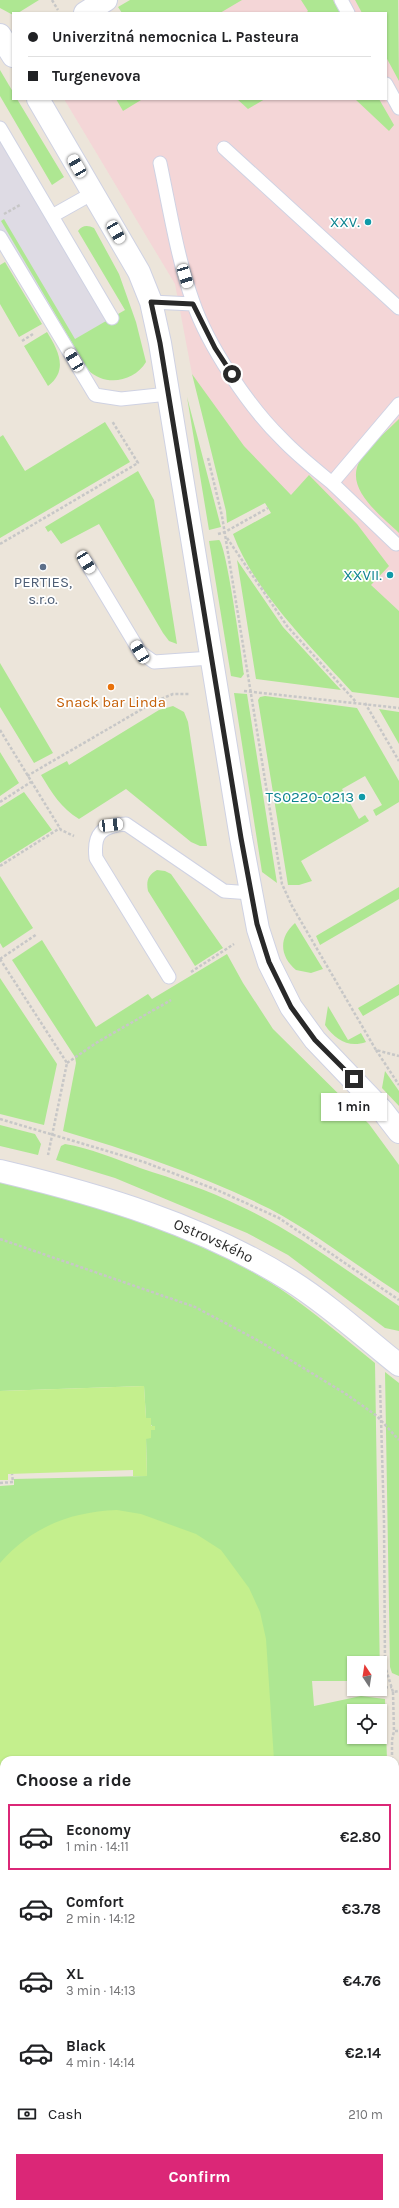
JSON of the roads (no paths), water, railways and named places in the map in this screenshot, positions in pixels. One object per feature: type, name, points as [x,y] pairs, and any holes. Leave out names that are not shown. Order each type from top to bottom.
[{"type":"street","points":[[87,12],[106,0]]},
{"type":"street","points":[[0,35],[12,54]]},
{"type":"street","points":[[39,100],[139,272],[151,302],[168,394],[251,893],[258,929],[269,962],[291,1007],[315,1040],[382,1110],[399,1132]]},
{"type":"street","name":"Ostrovského","points":[[0,1170],[112,1200],[175,1223],[236,1250],[292,1282],[399,1365]]},
{"type":"lane","points":[[341,0],[347,12]]},
{"type":"lane","points":[[387,86],[399,108]]},
{"type":"lane","points":[[0,128],[112,318]]},
{"type":"lane","points":[[224,148],[399,308]]},
{"type":"lane","points":[[160,163],[180,263],[193,304],[215,348],[249,400],[281,439],[332,483],[396,544]]},
{"type":"lane","points":[[52,216],[93,193]]},
{"type":"lane","points":[[0,237],[95,395],[121,399],[168,394]]},
{"type":"lane","points":[[151,302],[193,304]]},
{"type":"lane","points":[[332,483],[399,404]]},
{"type":"lane","points":[[86,562],[140,652],[154,662],[211,658]]},
{"type":"lane","points":[[169,977],[96,858],[94,846],[99,833],[111,825],[126,824],[219,888],[238,894],[251,893]]},
{"type":"place","name":"XXV.","points":[[368,222]]},
{"type":"place","name":"PERTIES, s.r.o.","points":[[43,567]]},
{"type":"place","name":"XXVII.","points":[[390,575]]},
{"type":"place","name":"Snack bar Linda","points":[[111,687]]},
{"type":"place","name":"TS0220-0213","points":[[362,797]]}]
